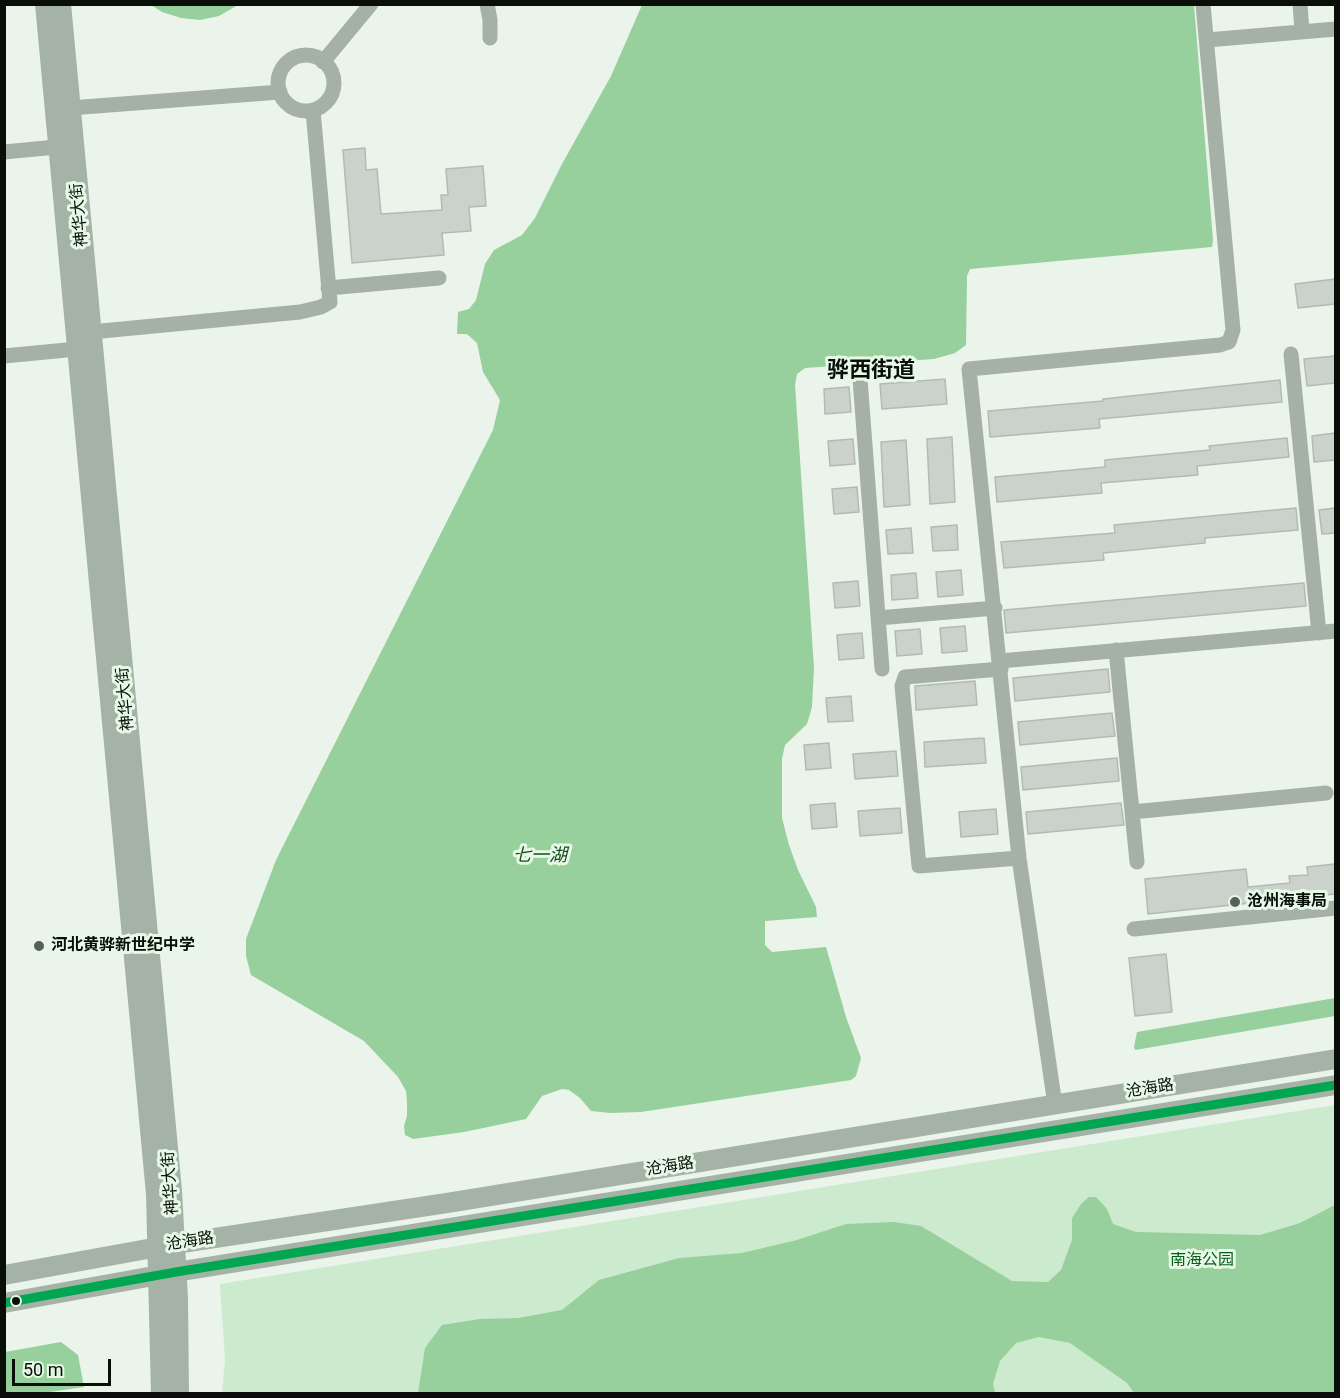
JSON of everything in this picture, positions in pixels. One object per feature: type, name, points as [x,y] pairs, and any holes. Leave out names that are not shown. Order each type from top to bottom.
[{"type":"main road","name":"神华大街","points":[[45,4],[91,332],[172,1191],[166,1246]]},
{"type":"main road","name":"神华大街","points":[[61,4],[70,108],[66,146],[77,349],[154,1171],[166,1246],[179,1394]]},
{"type":"main road","name":"沧海路","points":[[4,1275],[166,1246],[459,1201],[1335,1059]]},
{"type":"main road","name":"沧海路","points":[[4,1304],[167,1274],[1335,1085]]},
{"type":"main road","name":"神华大街","points":[[161,1394],[167,1274]]},
{"type":"street","points":[[323,62],[371,4]]},
{"type":"street","points":[[487,4],[490,38]]},
{"type":"street","points":[[1055,1105],[1019,858],[969,369],[1220,345],[1229,342],[1233,330],[1203,4]]},
{"type":"street","points":[[1300,4],[1302,32]]},
{"type":"street","points":[[1207,40],[1335,29]]},
{"type":"street","points":[[311,56],[323,62],[333,75],[333,90],[326,103],[313,110],[294,108],[284,100],[280,92],[278,80],[280,73],[289,61],[296,57],[311,56]]},
{"type":"street","points":[[70,108],[280,92]]},
{"type":"street","points":[[91,332],[300,312],[321,307],[330,302],[313,110]]},
{"type":"street","points":[[4,152],[66,146]]},
{"type":"street","points":[[328,288],[439,278]]},
{"type":"street","points":[[4,356],[77,349]]},
{"type":"street","points":[[1291,354],[1319,633]]},
{"type":"street","points":[[860,379],[882,669]]},
{"type":"street","points":[[878,618],[994,608]]},
{"type":"street","points":[[1019,858],[920,866],[902,686],[905,677],[1116,650],[1335,631]]},
{"type":"street","points":[[1116,650],[1137,862]]},
{"type":"street","points":[[1132,812],[1326,794]]},
{"type":"street","points":[[1134,929],[1335,909]]},
{"type":"green space","name":"南海公园","points":[[1335,1105],[1335,1393],[222,1393],[225,1359],[220,1284]]},
{"type":"water","points":[[151,5],[238,5],[219,16],[200,20],[181,18],[162,12]]},
{"type":"water","name":"七一湖","points":[[642,5],[1194,5],[1212,247],[970,269],[967,276],[966,345],[955,353],[934,359],[805,368],[797,374],[795,385],[814,668],[812,707],[807,724],[785,745],[782,759],[782,818],[789,845],[816,907],[817,917],[765,921],[765,945],[772,952],[826,947],[846,1017],[861,1058],[856,1076],[851,1080],[641,1112],[591,1111],[580,1098],[569,1090],[562,1089],[542,1096],[526,1119],[464,1132],[413,1139],[405,1135],[406,1091],[398,1077],[364,1041],[251,975],[246,956],[246,939],[276,860],[493,430],[500,400],[483,372],[477,343],[467,334],[457,334],[458,312],[469,309],[476,300],[485,264],[494,250],[522,235],[535,218],[611,76]]},
{"type":"water","points":[[1335,998],[1335,1016],[1135,1050],[1134,1047],[1137,1032]]},
{"type":"water","points":[[1089,1197],[1096,1197],[1107,1209],[1113,1224],[1136,1232],[1260,1235],[1300,1223],[1335,1205],[1335,1393],[1134,1393],[1127,1383],[1070,1343],[1039,1337],[1016,1343],[1000,1361],[993,1384],[995,1393],[418,1393],[425,1348],[442,1325],[480,1319],[518,1318],[562,1310],[599,1280],[679,1258],[742,1253],[797,1240],[846,1224],[894,1222],[921,1226],[1012,1281],[1048,1282],[1061,1270],[1072,1240],[1072,1218],[1081,1204]]},
{"type":"water","points":[[61,1342],[78,1355],[84,1387],[43,1393],[5,1393],[5,1352]]},
{"type":"building","points":[[365,148],[366,170],[377,169],[381,214],[442,210],[441,195],[448,195],[446,169],[483,166],[486,206],[469,207],[471,231],[442,233],[444,255],[352,263],[343,150]]},
{"type":"building","points":[[1335,279],[1335,304],[1298,308],[1295,284]]},
{"type":"building","points":[[1335,356],[1335,383],[1307,386],[1304,359]]},
{"type":"building","points":[[945,379],[947,404],[882,409],[880,384]]},
{"type":"building","points":[[1280,380],[1282,402],[1099,419],[1100,428],[990,437],[988,411],[1103,401],[1103,399]]},
{"type":"building","points":[[849,387],[851,412],[825,414],[824,389]]},
{"type":"building","points":[[1335,433],[1335,460],[1314,462],[1312,436]]},
{"type":"building","points":[[952,437],[955,502],[930,504],[927,439]]},
{"type":"building","points":[[1287,438],[1289,457],[1197,466],[1198,475],[1101,483],[1102,493],[997,502],[995,477],[1105,467],[1105,460],[1210,450],[1209,446]]},
{"type":"building","points":[[853,439],[855,464],[830,466],[828,441]]},
{"type":"building","points":[[906,440],[910,505],[884,507],[881,442]]},
{"type":"building","points":[[857,487],[859,512],[834,514],[832,489]]},
{"type":"building","points":[[1296,508],[1298,530],[1205,538],[1205,543],[1103,553],[1104,560],[1004,568],[1001,542],[1115,533],[1114,525]]},
{"type":"building","points":[[1335,508],[1335,533],[1322,534],[1319,510]]},
{"type":"building","points":[[957,525],[958,550],[933,551],[931,527]]},
{"type":"building","points":[[911,528],[913,553],[888,554],[886,530]]},
{"type":"building","points":[[961,570],[963,595],[938,597],[936,572]]},
{"type":"building","points":[[916,573],[918,598],[892,600],[891,575]]},
{"type":"building","points":[[858,581],[860,606],[835,608],[833,583]]},
{"type":"building","points":[[1304,583],[1306,606],[1006,633],[1004,610]]},
{"type":"building","points":[[965,626],[967,651],[942,653],[940,628]]},
{"type":"building","points":[[920,629],[922,654],[897,656],[895,631]]},
{"type":"building","points":[[862,633],[864,658],[839,660],[837,635]]},
{"type":"building","points":[[1108,669],[1110,692],[1015,701],[1013,678]]},
{"type":"building","points":[[975,681],[977,705],[916,710],[915,686]]},
{"type":"building","points":[[851,696],[853,721],[828,722],[826,698]]},
{"type":"building","points":[[1112,713],[1115,736],[1020,745],[1018,722]]},
{"type":"building","points":[[984,738],[986,763],[925,767],[924,742]]},
{"type":"building","points":[[829,743],[831,768],[806,770],[804,745]]},
{"type":"building","points":[[896,751],[898,776],[855,779],[853,754]]},
{"type":"building","points":[[1117,758],[1119,781],[1023,790],[1021,767]]},
{"type":"building","points":[[835,803],[837,827],[812,829],[810,805]]},
{"type":"building","points":[[1121,803],[1124,825],[1028,834],[1026,812]]},
{"type":"building","points":[[900,808],[902,833],[860,836],[858,811]]},
{"type":"building","points":[[996,809],[998,834],[961,837],[959,812]]},
{"type":"building","points":[[1335,864],[1335,894],[1148,914],[1145,879],[1246,869],[1248,887],[1290,883],[1289,876],[1308,875],[1307,867]]},
{"type":"building","points":[[1166,954],[1172,1012],[1135,1016],[1129,958]]},
{"type":"transit line","points":[[4,1303],[176,1272],[1336,1085]]},
{"type":"place","name":"沧州海事局","points":[[1235,902]]},
{"type":"place","name":"河北黄骅新世纪中学","points":[[39,946]]},
{"type":"district","name":"骅西街道","points":[[871,371]]}]
